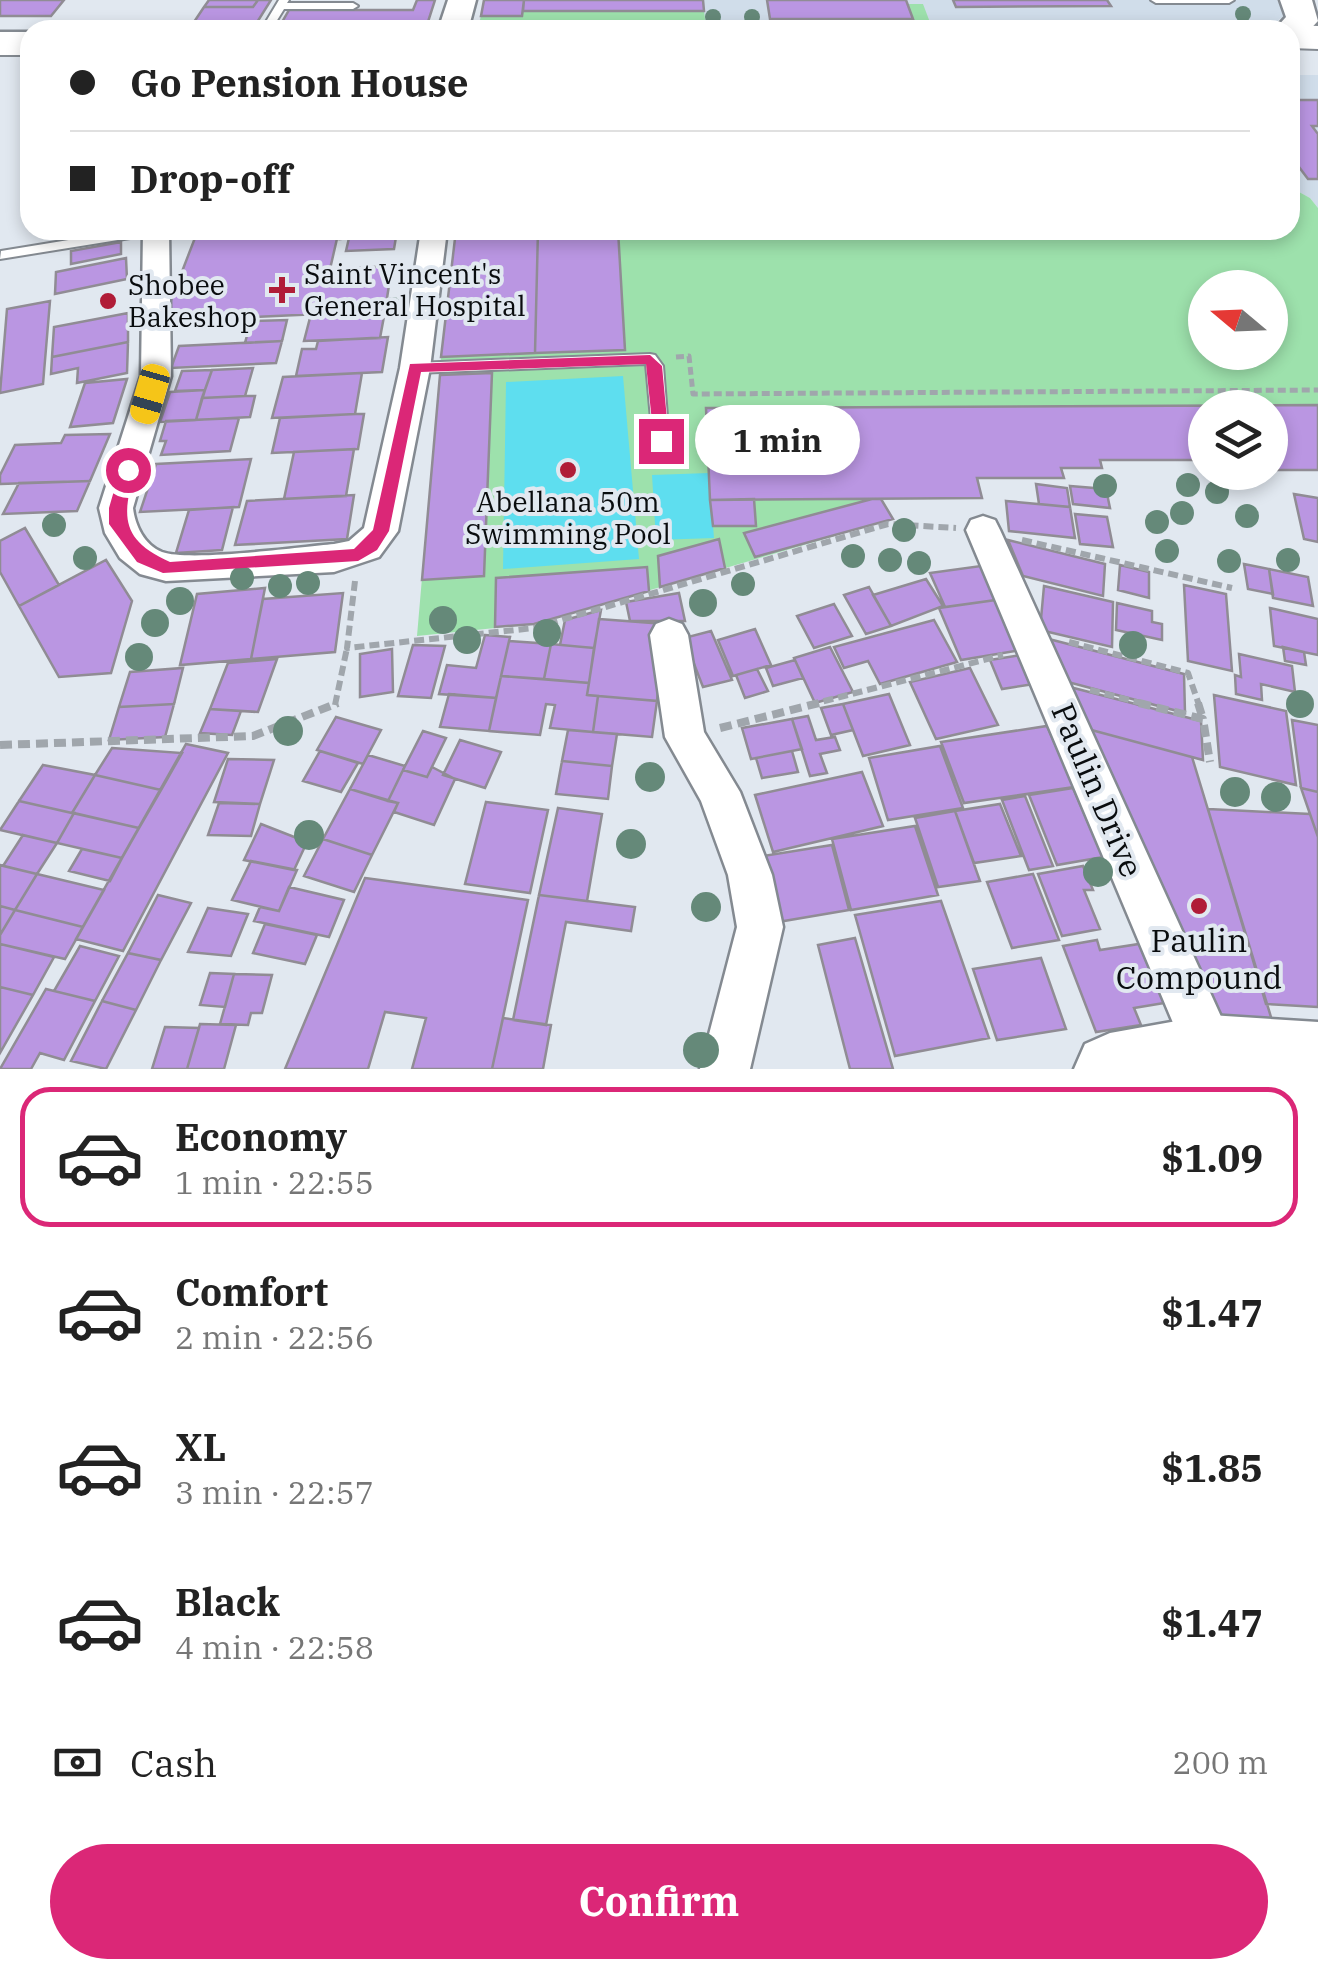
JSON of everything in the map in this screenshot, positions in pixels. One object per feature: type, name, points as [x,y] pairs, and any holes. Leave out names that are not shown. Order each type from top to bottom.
[{"type":"main road","points":[[1296,0],[1303,19],[1303,48]]},
{"type":"street","points":[[156,240],[156,376],[116,508],[123,536],[143,558],[169,568],[358,554],[371,546],[381,531],[414,368],[433,240]]},
{"type":"street","name":"Paulin Drive","points":[[983,530],[1210,1050]]},
{"type":"street","points":[[669,635],[685,737],[719,792],[750,875],[760,927],[725,1069]]},
{"type":"street","points":[[1110,1069],[1210,1050],[1308,1061]]},
{"type":"lane","points":[[1156,0],[1228,0]]},
{"type":"lane","points":[[282,3],[352,6]]},
{"type":"lane","points":[[1,254],[91,240]]},
{"type":"lane","points":[[414,368],[650,359],[655,366],[661,441]]},
{"type":"path","points":[[650,359],[690,356],[692,394],[1318,390]]},
{"type":"path","points":[[347,648],[534,628],[888,524],[983,530],[1232,588]]},
{"type":"path","points":[[0,746],[253,736],[338,704],[358,554]]},
{"type":"path","points":[[1042,664],[1044,636],[1188,673],[1190,686],[1200,696],[1210,762]]},
{"type":"path","points":[[685,737],[1042,664],[1204,719]]},
{"type":"shaded area","points":[[484,0],[1277,0],[1285,15],[1279,20],[480,20]]},
{"type":"shaded area","points":[[1300,75],[1318,75],[1318,208],[1300,192]]},
{"type":"green space","points":[[907,4],[923,4],[929,20],[770,19],[912,19]]},
{"type":"green space","points":[[523,11],[704,11],[705,20],[480,20],[481,16],[521,16]]},
{"type":"green space","points":[[1300,192],[1318,208],[1318,470],[1288,431],[1288,390],[1188,390],[1188,416],[1101,460],[1102,468],[1062,468],[1064,478],[978,478],[982,498],[882,499],[893,519],[534,624],[417,636],[441,357],[625,349],[619,240],[1300,240]]},
{"type":"water","name":"Abellana 50m Swimming Pool","points":[[623,376],[639,559],[503,569],[506,382]]},
{"type":"water","points":[[709,473],[714,538],[656,540],[652,475]]},
{"type":"building","points":[[0,0],[64,0],[51,16],[0,16]]},
{"type":"building","points":[[209,0],[258,0],[253,7],[204,7]]},
{"type":"building","points":[[258,0],[271,0],[258,20],[195,20],[204,7],[253,7]]},
{"type":"building","points":[[417,0],[435,0],[429,20],[283,20],[289,10],[413,10]]},
{"type":"building","points":[[484,0],[524,0],[522,16],[481,16]]},
{"type":"building","points":[[524,0],[703,0],[704,11],[523,11]]},
{"type":"building","points":[[767,0],[906,0],[913,19],[770,19]]},
{"type":"building","points":[[953,0],[1107,0],[1111,6],[956,7]]},
{"type":"building","points":[[1300,100],[1318,100],[1318,126],[1312,126],[1318,134],[1318,179],[1308,179],[1300,168]]},
{"type":"building","name":"Saint Vincent's General Hospital","points":[[194,240],[337,240],[330,269],[392,266],[385,311],[163,321]]},
{"type":"building","points":[[349,240],[396,240],[394,249],[346,251]]},
{"type":"building","points":[[455,240],[538,240],[535,353],[441,357]]},
{"type":"building","points":[[538,240],[619,240],[625,350],[535,353]]},
{"type":"building","points":[[121,242],[121,254],[71,264],[71,251]]},
{"type":"building","points":[[126,258],[127,279],[55,294],[56,272]]},
{"type":"building","points":[[50,301],[43,384],[0,393],[7,309]]},
{"type":"building","points":[[385,311],[380,338],[304,341],[311,314]]},
{"type":"building","points":[[128,313],[128,342],[52,357],[54,327]]},
{"type":"building","points":[[287,320],[282,341],[245,343],[251,321]]},
{"type":"building","points":[[388,337],[382,372],[296,376],[302,349],[316,349],[318,341]]},
{"type":"building","points":[[282,341],[276,363],[171,368],[179,346]]},
{"type":"building","points":[[128,342],[127,373],[77,383],[78,368],[51,374],[52,357]]},
{"type":"building","points":[[253,368],[245,396],[202,398],[212,370]]},
{"type":"building","points":[[212,370],[205,390],[175,391],[182,371]]},
{"type":"building","points":[[362,373],[355,414],[272,418],[283,377]]},
{"type":"building","points":[[492,373],[484,576],[422,580],[440,375]]},
{"type":"building","points":[[127,379],[113,423],[70,427],[85,383]]},
{"type":"building","points":[[205,390],[196,420],[160,422],[170,392]]},
{"type":"building","points":[[255,396],[250,417],[196,420],[202,398]]},
{"type":"building","points":[[1288,405],[1318,405],[1318,470],[1288,470]]},
{"type":"building","points":[[1188,406],[1188,460],[1100,460],[1102,468],[1061,468],[1064,478],[977,478],[982,498],[710,500],[706,408]]},
{"type":"building","points":[[364,414],[358,449],[272,453],[280,418]]},
{"type":"building","points":[[239,418],[230,451],[161,455],[166,441],[160,441],[166,421]]},
{"type":"building","points":[[110,434],[90,481],[0,484],[0,475],[15,445],[61,443],[65,435]]},
{"type":"building","points":[[354,449],[346,496],[284,499],[294,452]]},
{"type":"building","points":[[251,459],[239,507],[140,512],[156,464]]},
{"type":"building","points":[[90,481],[77,511],[3,514],[19,483]]},
{"type":"building","points":[[1036,484],[1067,488],[1070,507],[1039,504]]},
{"type":"building","points":[[1070,486],[1106,489],[1110,508],[1073,504]]},
{"type":"building","points":[[1294,494],[1318,498],[1318,542],[1304,539]]},
{"type":"building","points":[[354,495],[347,539],[235,545],[247,501]]},
{"type":"building","points":[[754,499],[756,526],[713,526],[710,500]]},
{"type":"building","points":[[881,499],[893,519],[755,557],[744,533]]},
{"type":"building","points":[[1006,501],[1070,507],[1075,538],[1009,531]]},
{"type":"building","points":[[233,507],[222,550],[176,553],[189,510]]},
{"type":"building","points":[[1075,514],[1107,517],[1113,547],[1080,544]]},
{"type":"building","points":[[25,528],[59,585],[19,606],[0,572],[0,541]]},
{"type":"building","points":[[719,539],[725,568],[660,587],[658,556]]},
{"type":"building","points":[[1008,540],[1105,564],[1103,596],[1023,576]]},
{"type":"building","points":[[106,560],[132,601],[111,673],[59,677],[19,606]]},
{"type":"building","points":[[1244,564],[1269,569],[1273,594],[1248,589]]},
{"type":"building","points":[[988,565],[1003,599],[945,607],[930,573]]},
{"type":"building","points":[[1120,565],[1149,572],[1149,598],[1118,590]]},
{"type":"building","points":[[647,567],[649,591],[534,624],[495,627],[496,578]]},
{"type":"building","points":[[1269,569],[1308,577],[1313,606],[1273,598]]},
{"type":"building","points":[[926,579],[943,606],[891,626],[873,595]]},
{"type":"building","points":[[1184,585],[1226,594],[1232,671],[1188,661]]},
{"type":"building","points":[[1044,586],[1113,602],[1112,647],[1040,630]]},
{"type":"building","points":[[869,587],[891,626],[866,634],[844,595]]},
{"type":"building","points":[[265,588],[251,659],[180,665],[197,594]]},
{"type":"building","points":[[343,593],[335,652],[251,659],[263,599]]},
{"type":"building","points":[[679,593],[685,621],[630,621],[626,602]]},
{"type":"building","points":[[1003,599],[1027,649],[961,660],[939,608]]},
{"type":"building","points":[[1117,603],[1152,611],[1152,622],[1162,624],[1162,640],[1116,630]]},
{"type":"building","points":[[834,604],[852,636],[814,648],[797,616]]},
{"type":"building","points":[[1270,608],[1318,619],[1318,655],[1274,646]]},
{"type":"building","points":[[601,610],[594,648],[560,645],[565,620]]},
{"type":"building","points":[[599,619],[665,624],[657,701],[587,695]]},
{"type":"building","points":[[934,620],[957,662],[880,684],[868,661],[844,668],[834,647]]},
{"type":"building","points":[[755,629],[771,665],[733,676],[718,640]]},
{"type":"building","points":[[711,631],[732,680],[703,687],[684,638]]},
{"type":"building","points":[[485,635],[510,637],[496,698],[439,694],[447,665],[476,668]]},
{"type":"building","points":[[1045,638],[1184,674],[1185,713],[1064,681]]},
{"type":"building","points":[[509,641],[551,644],[544,679],[501,676]]},
{"type":"building","points":[[551,644],[594,648],[589,683],[544,679]]},
{"type":"building","points":[[413,645],[445,646],[431,698],[398,696]]},
{"type":"building","points":[[830,647],[853,692],[815,703],[794,658]]},
{"type":"building","points":[[1283,647],[1304,652],[1306,665],[1285,661]]},
{"type":"building","points":[[392,649],[393,692],[360,697],[360,654]]},
{"type":"building","points":[[1239,654],[1292,666],[1295,692],[1261,684],[1262,700],[1236,694],[1235,675],[1241,677]]},
{"type":"building","points":[[1021,655],[1034,684],[1002,689],[990,660]]},
{"type":"building","points":[[277,659],[258,712],[210,709],[228,663]]},
{"type":"building","points":[[795,660],[803,678],[773,686],[766,668]]},
{"type":"building","points":[[183,668],[174,704],[119,707],[130,672]]},
{"type":"building","points":[[970,668],[998,725],[936,739],[910,682]]},
{"type":"building","points":[[757,669],[768,691],[745,698],[736,675]]},
{"type":"building","points":[[501,676],[589,683],[587,695],[598,696],[593,732],[550,728],[555,705],[546,704],[540,735],[489,731]]},
{"type":"building","points":[[1066,686],[1201,721],[1203,760],[1084,728]]},
{"type":"building","points":[[449,694],[496,698],[489,731],[440,727]]},
{"type":"building","points":[[889,694],[910,745],[863,756],[843,704]]},
{"type":"building","points":[[1214,695],[1286,711],[1296,785],[1220,767]]},
{"type":"building","points":[[598,696],[657,701],[652,737],[593,732]]},
{"type":"building","points":[[174,704],[165,737],[109,740],[119,707]]},
{"type":"building","points":[[843,704],[853,730],[831,735],[821,708]]},
{"type":"building","points":[[210,709],[241,711],[232,735],[200,733]]},
{"type":"building","points":[[808,716],[816,740],[835,737],[840,750],[820,754],[827,773],[810,776],[792,719]]},
{"type":"building","points":[[336,717],[381,730],[363,764],[317,750]]},
{"type":"building","points":[[792,719],[802,749],[751,759],[742,728]]},
{"type":"building","points":[[1292,720],[1318,725],[1318,792],[1301,788]]},
{"type":"building","points":[[1047,726],[1074,787],[964,803],[941,742]]},
{"type":"building","name":"Paulin Compound","points":[[1084,728],[1192,757],[1274,1027],[1211,1023]]},
{"type":"building","points":[[568,730],[617,734],[612,766],[562,761]]},
{"type":"building","points":[[423,731],[446,738],[427,777],[403,770]]},
{"type":"building","points":[[460,740],[501,752],[485,788],[443,775]]},
{"type":"building","points":[[186,744],[228,753],[123,951],[76,939]]},
{"type":"building","points":[[940,746],[963,808],[888,820],[869,758]]},
{"type":"building","points":[[112,748],[182,753],[161,790],[95,775]]},
{"type":"building","points":[[320,751],[358,763],[341,792],[303,781]]},
{"type":"building","points":[[792,751],[798,772],[762,778],[756,758]]},
{"type":"building","points":[[368,755],[405,766],[388,801],[350,789]]},
{"type":"building","points":[[228,759],[274,760],[260,804],[214,802]]},
{"type":"building","points":[[562,761],[612,766],[608,799],[556,794]]},
{"type":"building","points":[[43,765],[95,775],[72,813],[19,801]]},
{"type":"building","points":[[432,767],[455,779],[434,825],[394,812],[398,803],[388,801],[403,770],[427,777]]},
{"type":"building","points":[[862,772],[883,826],[773,852],[755,795]]},
{"type":"building","points":[[95,775],[161,790],[139,828],[72,813]]},
{"type":"building","points":[[1073,788],[1103,857],[1057,865],[1029,795]]},
{"type":"building","points":[[1301,788],[1318,792],[1318,837],[1310,814]]},
{"type":"building","points":[[350,789],[398,803],[372,855],[323,839]]},
{"type":"building","points":[[1025,796],[1053,866],[1029,870],[1002,800]]},
{"type":"building","points":[[19,801],[74,813],[57,843],[0,830]]},
{"type":"building","points":[[486,802],[548,810],[530,893],[465,884]]},
{"type":"building","points":[[219,803],[260,804],[251,836],[208,835]]},
{"type":"building","points":[[1000,804],[1021,856],[974,863],[955,811]]},
{"type":"building","points":[[558,808],[602,814],[587,901],[539,895]]},
{"type":"building","points":[[1208,809],[1310,814],[1318,837],[1318,1007],[1266,1004]]},
{"type":"building","points":[[955,811],[980,881],[938,887],[915,818]]},
{"type":"building","points":[[74,813],[139,828],[122,858],[57,843]]},
{"type":"building","points":[[261,824],[307,842],[294,870],[244,860]]},
{"type":"building","points":[[915,826],[938,895],[851,910],[832,839]]},
{"type":"building","points":[[23,835],[57,843],[37,874],[3,866]]},
{"type":"building","points":[[323,839],[372,855],[354,892],[304,876]]},
{"type":"building","points":[[832,845],[849,910],[778,922],[763,856]]},
{"type":"building","points":[[82,849],[122,858],[110,881],[69,871]]},
{"type":"building","points":[[251,861],[297,870],[279,911],[232,900]]},
{"type":"building","points":[[0,865],[37,874],[15,910],[0,906]]},
{"type":"building","points":[[1083,866],[1093,890],[1084,890],[1100,929],[1062,936],[1038,874]]},
{"type":"building","points":[[37,874],[104,890],[83,927],[15,910]]},
{"type":"building","points":[[1033,874],[1059,940],[1012,948],[987,882]]},
{"type":"building","points":[[365,878],[528,900],[492,1069],[412,1069],[426,1018],[385,1012],[368,1069],[285,1069]]},
{"type":"building","points":[[289,887],[344,900],[329,937],[254,921],[260,907],[279,911]]},
{"type":"building","points":[[158,895],[191,903],[161,960],[128,953]]},
{"type":"building","points":[[539,895],[635,907],[631,931],[566,922],[546,1025],[513,1020]]},
{"type":"building","points":[[941,901],[989,1038],[895,1056],[855,915]]},
{"type":"building","points":[[0,906],[15,910],[0,935]]},
{"type":"building","points":[[208,908],[248,914],[231,956],[188,952]]},
{"type":"building","points":[[15,910],[83,927],[65,959],[0,944],[0,935]]},
{"type":"building","points":[[265,924],[317,935],[305,964],[253,953]]},
{"type":"building","points":[[855,938],[893,1069],[850,1069],[818,945]]},
{"type":"building","points":[[1097,940],[1100,950],[1139,944],[1164,1003],[1134,1008],[1141,1025],[1096,1032],[1063,946]]},
{"type":"building","points":[[0,944],[54,957],[33,995],[0,987]]},
{"type":"building","points":[[80,946],[119,956],[95,1001],[54,991]]},
{"type":"building","points":[[128,953],[161,960],[136,1010],[102,1001]]},
{"type":"building","points":[[1041,958],[1066,1029],[997,1040],[973,969]]},
{"type":"building","points":[[210,973],[234,974],[225,1007],[200,1005]]},
{"type":"building","points":[[234,974],[272,975],[262,1013],[251,1013],[248,1025],[220,1024]]},
{"type":"building","points":[[0,987],[33,995],[0,1053]]},
{"type":"building","points":[[46,989],[95,1001],[64,1060],[40,1053],[31,1069],[0,1069]]},
{"type":"building","points":[[102,1001],[136,1010],[106,1069],[71,1061]]},
{"type":"building","points":[[503,1018],[551,1025],[543,1069],[492,1069]]},
{"type":"building","points":[[200,1024],[236,1025],[224,1069],[187,1069]]},
{"type":"building","points":[[165,1027],[199,1028],[187,1069],[152,1069]]},
{"type":"place","name":"Saint Vincent's General Hospital","points":[[282,290]]},
{"type":"place","name":"Shobee Bakeshop","points":[[108,301]]},
{"type":"place","name":"Abellana 50m Swimming Pool","points":[[568,470]]},
{"type":"place","name":"Paulin Compound","points":[[1199,906]]},
{"type":"route","points":[[128,470],[116,508],[117,524],[143,558],[169,568],[334,558],[358,554],[371,546],[381,531],[414,368],[650,359],[655,366],[661,441]]}]
